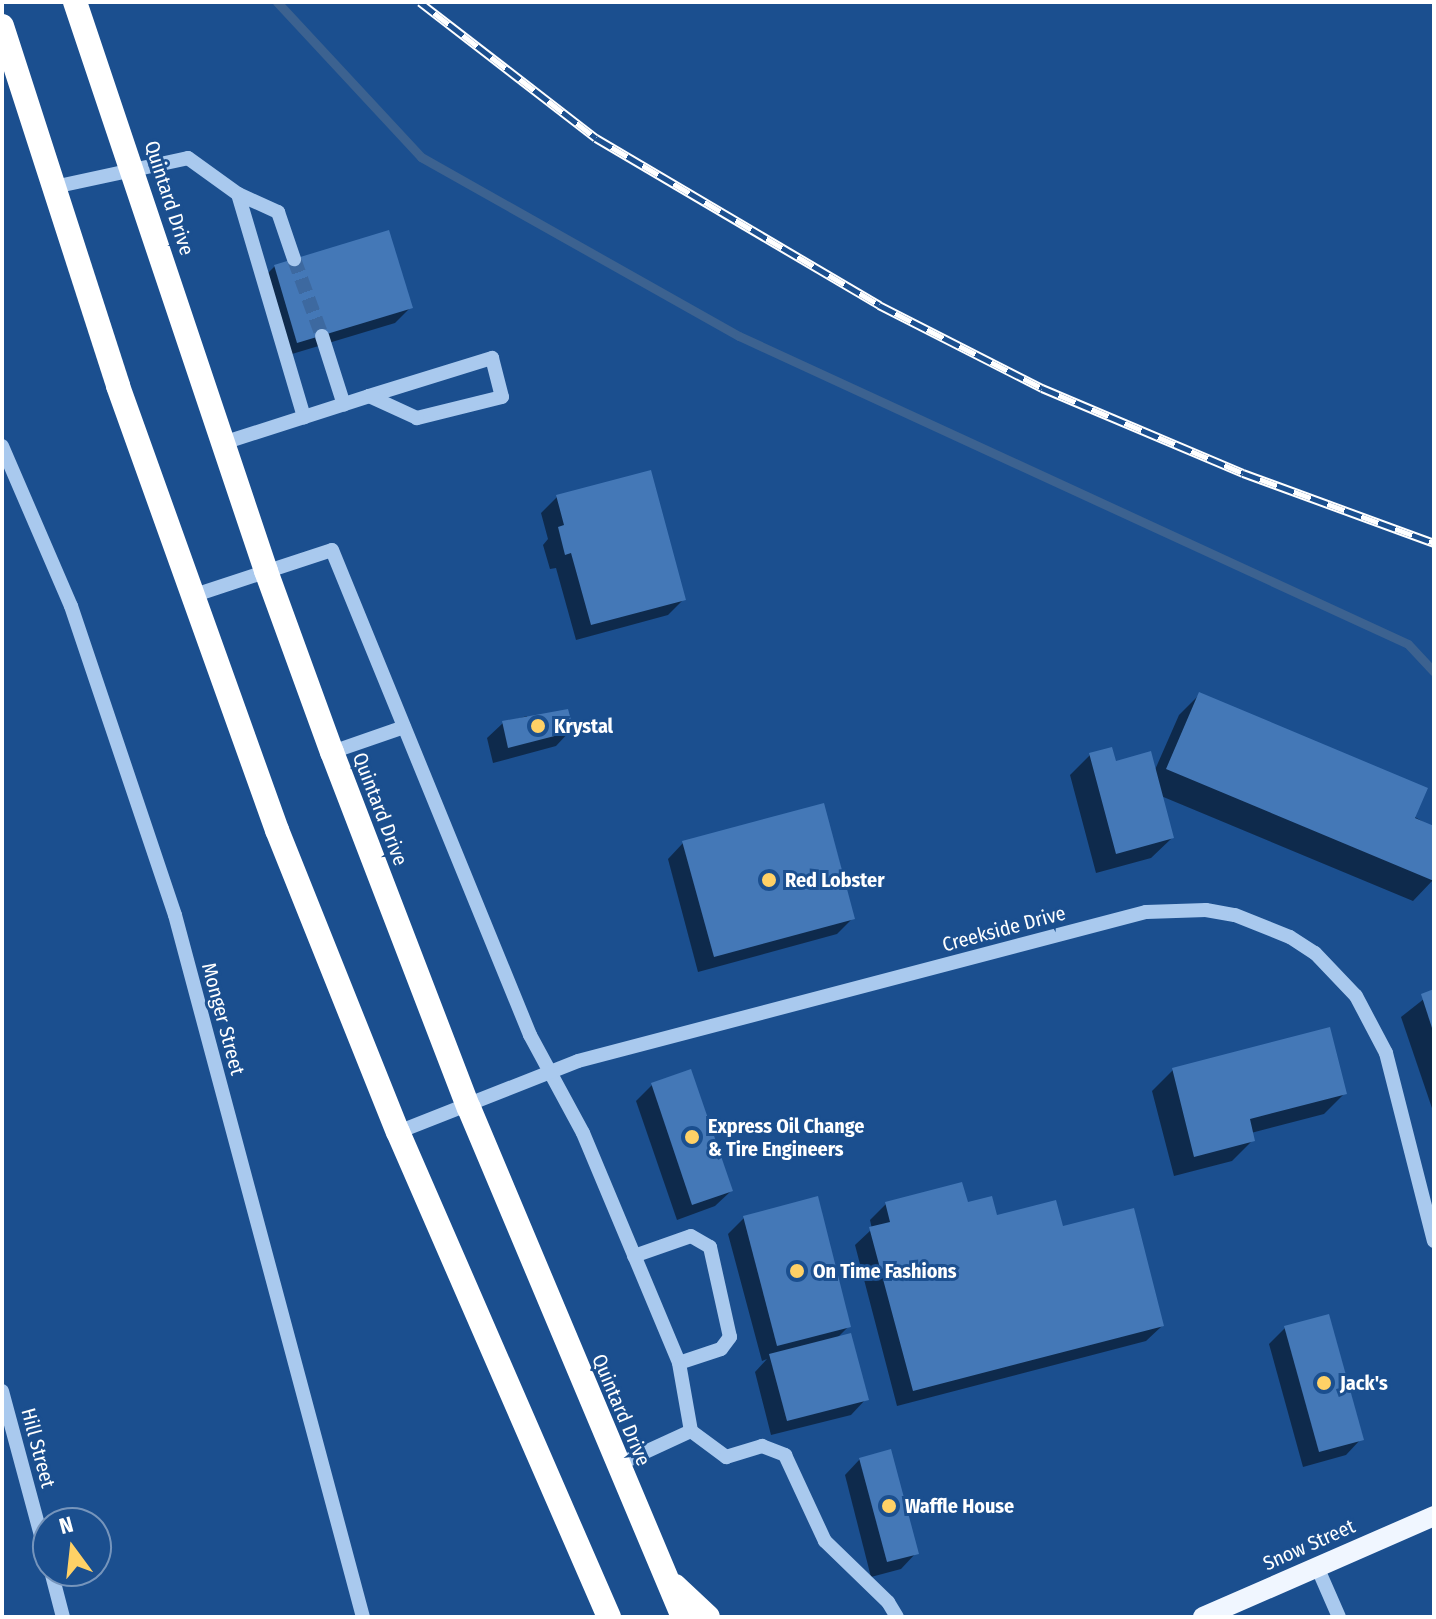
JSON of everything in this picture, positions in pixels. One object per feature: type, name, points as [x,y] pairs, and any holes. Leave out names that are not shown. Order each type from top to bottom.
[{"type":"highway","name":"Quintard Drive","points":[[75,2],[135,170],[266,571],[332,752],[469,1108],[683,1617]]},
{"type":"highway","points":[[2,26],[192,596],[277,830],[398,1132],[608,1616]]},
{"type":"highway","points":[[666,1578],[708,1617]]},
{"type":"main road","name":"Snow Street","points":[[1203,1617],[1434,1516]]},
{"type":"street","points":[[54,187],[188,158],[238,194],[278,212],[294,259]]},
{"type":"street","points":[[238,194],[304,417]]},
{"type":"street","points":[[322,336],[344,405]]},
{"type":"street","points":[[223,443],[369,396],[492,358],[502,397],[417,418],[369,396]]},
{"type":"street","name":"Monger Street","points":[[2,446],[71,606],[175,915],[363,1617]]},
{"type":"street","points":[[192,596],[332,550],[530,1035],[583,1133],[679,1363],[691,1431],[726,1457],[762,1446],[785,1455],[825,1541],[897,1617]]},
{"type":"street","points":[[332,752],[404,727]]},
{"type":"street","name":"Creekside Drive","points":[[398,1132],[469,1108],[578,1061],[1146,912],[1206,910],[1235,915],[1315,953],[1368,1013],[1386,1053],[1434,1241]]},
{"type":"street","points":[[634,1256],[691,1236],[710,1247],[730,1337],[721,1349],[679,1363]]},
{"type":"street","name":"Hill Street","points":[[2,1391],[33,1507]]},
{"type":"street","points":[[617,1465],[691,1431]]},
{"type":"street","points":[[1318,1569],[1339,1617]]},
{"type":"street","points":[[55,1587],[63,1617]]},
{"type":"building","points":[[389,230],[413,308],[297,343],[274,265]]},
{"type":"building","points":[[651,470],[686,600],[591,625],[571,553],[565,555],[558,527],[564,525],[556,495]]},
{"type":"building","points":[[1199,692],[1428,788],[1415,818],[1434,826],[1434,881],[1166,769]]},
{"type":"building","name":"Krystal","points":[[568,709],[574,731],[508,748],[502,721]]},
{"type":"building","points":[[1112,747],[1116,761],[1151,751],[1174,838],[1116,854],[1089,753]]},
{"type":"building","name":"Red Lobster","points":[[824,803],[855,919],[714,957],[682,841]]},
{"type":"building","points":[[1434,989],[1434,1031],[1433,1031],[1421,994]]},
{"type":"building","points":[[1330,1027],[1347,1094],[1250,1119],[1255,1141],[1194,1157],[1172,1068]]},
{"type":"building","name":"Express Oil Change & Tire Engineers","points":[[691,1069],[733,1191],[692,1205],[651,1083]]},
{"type":"building","points":[[962,1182],[968,1202],[992,1196],[997,1215],[1056,1200],[1063,1226],[1134,1208],[1164,1326],[913,1391],[869,1227],[890,1222],[885,1202]]},
{"type":"building","name":"On Time Fashions","points":[[818,1196],[851,1327],[777,1346],[743,1216]]},
{"type":"building","name":"Jack's","points":[[1329,1314],[1364,1440],[1319,1452],[1284,1326]]},
{"type":"building","points":[[851,1333],[869,1400],[787,1421],[769,1354]]},
{"type":"building","name":"Waffle House","points":[[891,1449],[919,1554],[887,1562],[859,1458]]},
{"type":"waterway","points":[[277,2],[421,157],[739,336],[1408,644],[1434,672]]},
{"type":"tunnel","points":[[294,259],[322,336]]},
{"type":"railway","points":[[420,2],[596,138],[879,305],[1042,388],[1243,473],[1434,543]]},
{"type":"place","name":"Krystal","points":[[538,726]]},
{"type":"place","name":"Red Lobster","points":[[769,880]]},
{"type":"place","name":"Express Oil Change & Tire Engineers","points":[[692,1137]]},
{"type":"place","name":"On Time Fashions","points":[[797,1271]]},
{"type":"place","name":"Jack's","points":[[1324,1383]]},
{"type":"place","name":"Waffle House","points":[[889,1506]]}]
